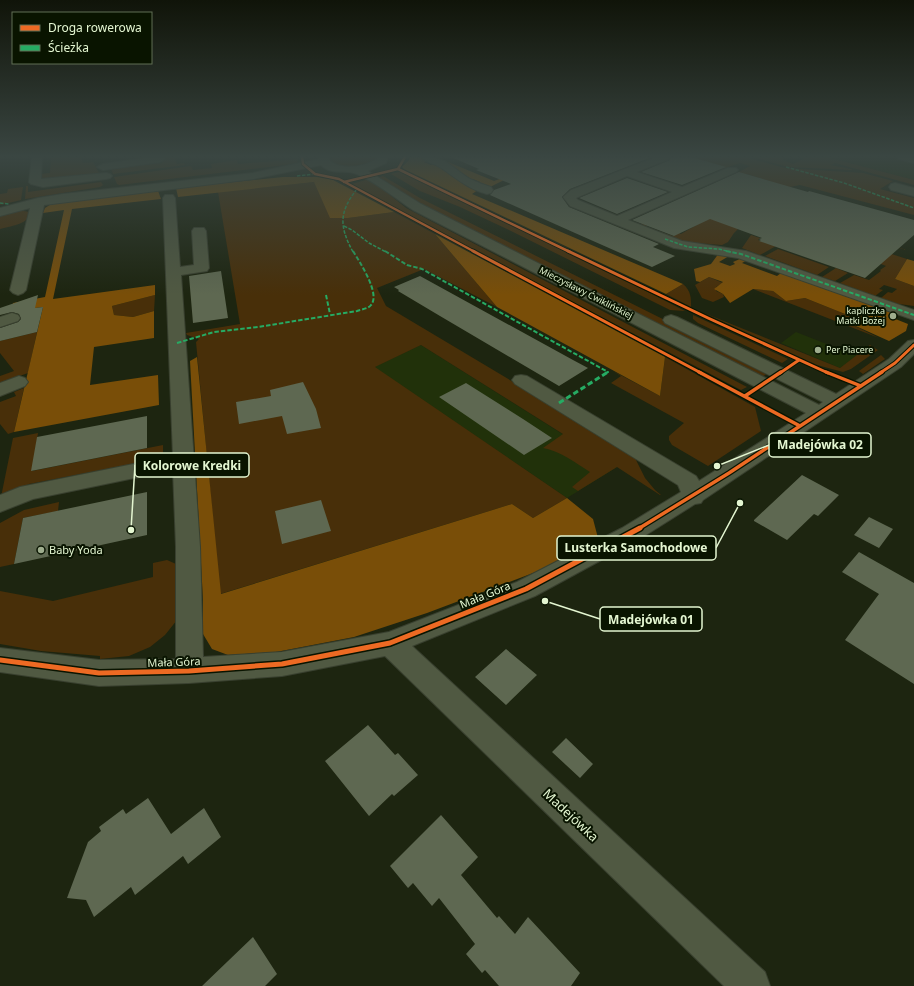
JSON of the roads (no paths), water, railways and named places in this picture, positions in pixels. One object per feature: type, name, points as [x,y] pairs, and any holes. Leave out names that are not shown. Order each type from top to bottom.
[{"type":"street","points":[[0,212],[34,203]]},
{"type":"street","points":[[18,290],[38,203]]},
{"type":"street","points":[[168,203],[184,461],[190,625],[189,671]]},
{"type":"street","name":"Mieczysławy Ćwiklińskiej","points":[[411,203],[829,407]]},
{"type":"street","points":[[574,203],[688,247],[719,249],[741,254],[914,315]]},
{"type":"street","points":[[618,220],[658,203]]},
{"type":"street","name":"Mieczysławy Ćwiklińskiej","points":[[467,218],[829,407]]},
{"type":"street","points":[[173,272],[202,268],[198,231]]},
{"type":"street","name":"Mała Góra","points":[[0,660],[99,673],[189,671],[282,664],[390,643],[526,588],[630,534],[693,497],[829,407],[895,363],[914,345]]},
{"type":"street","points":[[521,380],[688,481],[693,497]]},
{"type":"street","points":[[0,390],[19,382]]},
{"type":"street","points":[[0,504],[28,492],[184,461]]},
{"type":"street","name":"Madejówka","points":[[390,643],[752,986]]},
{"type":"place","name":"kapliczka Matki Bożej","points":[[893,316]]},
{"type":"place","name":"Per Piacere","points":[[818,350]]},
{"type":"place","name":"Madejówka 02","points":[[717,466]]},
{"type":"place","name":"Lusterka Samochodowe","points":[[740,503]]},
{"type":"place","name":"Kolorowe Kredki","points":[[131,530]]},
{"type":"place","name":"Baby Yoda","points":[[41,550]]},
{"type":"place","name":"Madejówka 01","points":[[545,601]]}]
